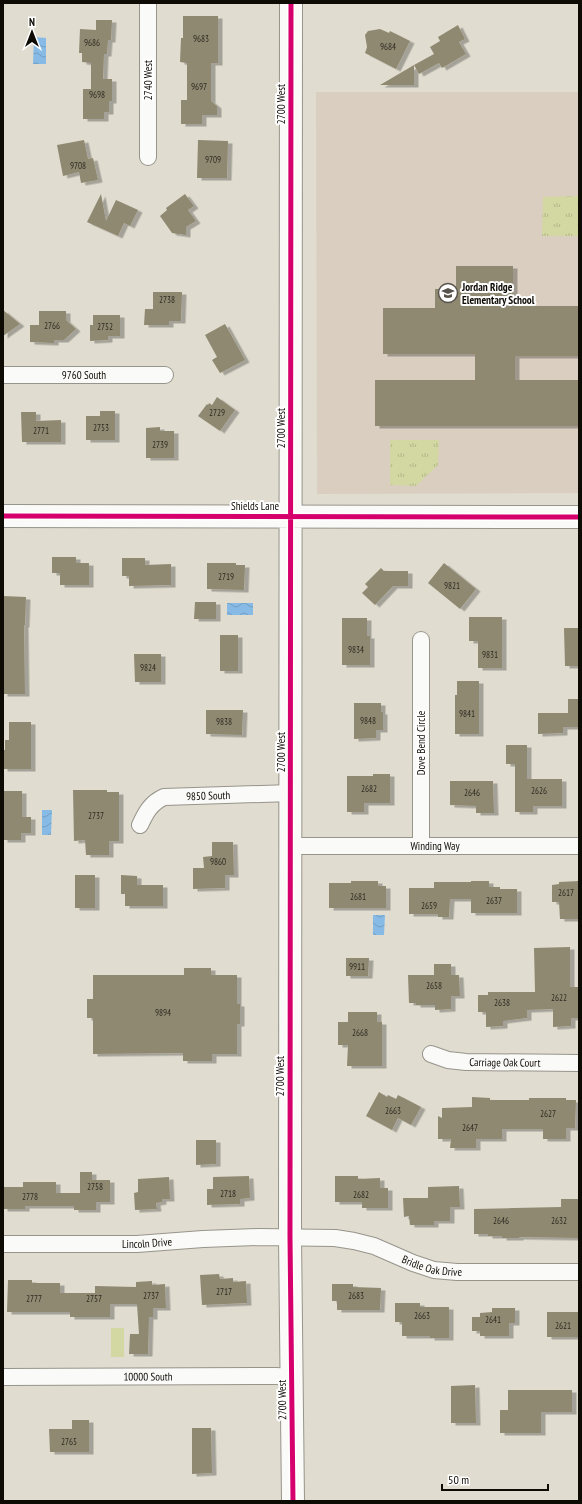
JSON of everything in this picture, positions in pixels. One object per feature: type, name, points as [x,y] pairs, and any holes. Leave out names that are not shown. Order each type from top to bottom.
[{"type":"main road","name":"2700 West","points":[[291,3],[290,1237],[293,1501]]},
{"type":"main road","name":"Shields Lane","points":[[3,516],[579,517]]},
{"type":"street","name":"2740 West","points":[[148,3],[148,157]]},
{"type":"street","name":"9760 South","points":[[3,375],[165,375]]},
{"type":"street","name":"Dove Bend Circle","points":[[421,640],[421,846]]},
{"type":"street","name":"9850 South","points":[[140,825],[147,810],[152,804],[164,797],[291,793]]},
{"type":"street","name":"Winding Way","points":[[291,846],[579,846]]},
{"type":"street","name":"Carriage Oak Court","points":[[431,1054],[448,1060],[466,1062],[579,1063]]},
{"type":"street","name":"Lincoln Drive","points":[[3,1244],[137,1244],[231,1237],[290,1237]]},
{"type":"street","name":"Bridle Oak Drive","points":[[290,1237],[354,1240],[374,1246],[434,1270],[457,1272],[579,1272]]},
{"type":"street","name":"10000 South","points":[[3,1377],[292,1377]]},
{"type":"shaded area","name":"Jordan Ridge Elementary School","points":[[316,92],[579,92],[579,493],[317,494]]},
{"type":"green space","points":[[579,196],[579,236],[542,236],[543,197]]},
{"type":"green space","points":[[390,440],[439,440],[438,465],[416,486],[390,485]]},
{"type":"green space","points":[[111,1328],[124,1328],[124,1357],[111,1357]]},
{"type":"water","points":[[34,37],[46,38],[46,64],[33,64]]},
{"type":"water","points":[[227,603],[253,603],[253,615],[227,615]]},
{"type":"water","points":[[42,810],[52,810],[51,835],[42,835]]},
{"type":"water","points":[[373,915],[385,915],[384,935],[373,935]]},
{"type":"building","points":[[183,16],[218,16],[218,63],[211,63],[211,101],[217,106],[217,115],[202,115],[202,124],[181,124],[181,100],[187,100],[187,63],[180,62],[181,38],[183,38]]},
{"type":"building","points":[[96,20],[112,20],[111,40],[108,40],[107,54],[104,54],[103,79],[112,79],[112,101],[109,101],[109,112],[104,112],[104,119],[83,119],[83,89],[91,89],[91,63],[82,62],[82,53],[79,53],[80,29],[96,30]]},
{"type":"building","points":[[458,25],[465,39],[459,42],[466,54],[442,68],[439,63],[419,74],[414,65],[434,54],[430,47],[440,41],[438,37]]},
{"type":"building","points":[[380,29],[389,33],[390,31],[410,41],[396,69],[365,53],[367,47],[365,35],[368,31]]},
{"type":"building","points":[[414,65],[414,85],[380,85]]},
{"type":"building","points":[[84,140],[88,159],[93,158],[98,180],[81,183],[79,172],[63,176],[57,145]]},
{"type":"building","points":[[198,140],[228,141],[227,178],[197,178]]},
{"type":"building","points":[[101,194],[106,221],[116,200],[138,210],[130,226],[124,223],[118,236],[87,222]]},
{"type":"building","points":[[185,194],[194,206],[188,210],[196,221],[186,227],[186,235],[172,233],[160,216],[167,210],[166,208]]},
{"type":"building","points":[[456,266],[513,266],[513,306],[579,306],[579,356],[515,356],[515,380],[579,380],[579,426],[375,426],[375,380],[475,380],[475,354],[383,354],[383,308],[435,308],[435,289],[456,289]]},
{"type":"building","points":[[153,292],[182,292],[181,321],[169,321],[169,325],[144,325],[145,309],[153,309]]},
{"type":"building","points":[[3,310],[20,324],[3,336]]},
{"type":"building","points":[[39,311],[66,311],[66,320],[76,329],[64,340],[54,340],[54,343],[30,342],[30,325],[39,325]]},
{"type":"building","points":[[93,315],[120,315],[120,336],[108,336],[108,340],[90,341],[90,325],[93,325]]},
{"type":"building","points":[[225,324],[245,360],[220,373],[212,360],[217,357],[205,335]]},
{"type":"building","points":[[217,397],[235,410],[220,431],[198,416],[207,404],[208,405],[209,403],[212,405]]},
{"type":"building","points":[[100,411],[115,411],[115,440],[86,440],[86,416],[100,416]]},
{"type":"building","points":[[21,412],[36,412],[36,421],[61,420],[61,442],[22,442]]},
{"type":"building","points":[[160,427],[160,431],[174,431],[174,458],[146,458],[146,428]]},
{"type":"building","points":[[52,557],[76,557],[76,563],[89,563],[89,585],[60,585],[60,573],[52,573]]},
{"type":"building","points":[[122,558],[145,558],[145,565],[171,564],[171,585],[129,586],[129,576],[122,576]]},
{"type":"building","points":[[207,563],[236,563],[236,565],[245,565],[244,590],[207,589]]},
{"type":"building","points":[[444,563],[476,589],[460,609],[428,583]]},
{"type":"building","points":[[381,568],[384,571],[408,571],[408,586],[393,586],[375,605],[362,593],[368,587],[365,584]]},
{"type":"building","points":[[3,596],[26,597],[24,625],[25,694],[3,694]]},
{"type":"building","points":[[195,602],[216,602],[216,619],[194,619]]},
{"type":"building","points":[[469,617],[502,617],[502,668],[478,668],[478,641],[469,641]]},
{"type":"building","points":[[342,618],[367,618],[367,636],[370,636],[370,665],[342,665]]},
{"type":"building","points":[[564,628],[579,628],[579,666],[565,666]]},
{"type":"building","points":[[220,635],[238,635],[238,671],[220,671]]},
{"type":"building","points":[[134,654],[161,654],[161,682],[135,682]]},
{"type":"building","points":[[457,681],[479,681],[479,734],[455,734],[455,695],[457,695]]},
{"type":"building","points":[[568,699],[579,699],[579,727],[563,727],[563,733],[538,734],[538,713],[568,713]]},
{"type":"building","points":[[354,703],[381,703],[381,712],[383,712],[383,730],[376,730],[376,738],[354,739]]},
{"type":"building","points":[[206,710],[243,710],[242,735],[206,734]]},
{"type":"building","points":[[9,722],[31,722],[31,769],[3,769],[3,750],[5,750],[5,740],[9,740]]},
{"type":"building","points":[[506,745],[527,745],[527,779],[562,779],[562,806],[533,806],[533,812],[515,812],[515,764],[506,764]]},
{"type":"building","points":[[373,774],[390,774],[390,803],[364,803],[364,812],[347,812],[347,776],[373,776]]},
{"type":"building","points":[[450,781],[493,781],[494,813],[476,813],[476,806],[450,805]]},
{"type":"building","points":[[73,790],[107,790],[107,792],[119,792],[119,841],[109,841],[109,855],[86,855],[85,840],[74,841]]},
{"type":"building","points":[[3,791],[22,791],[22,817],[31,817],[31,833],[21,833],[21,840],[3,840]]},
{"type":"building","points":[[212,842],[233,842],[234,875],[225,875],[225,888],[193,889],[193,868],[204,868],[203,857],[212,856]]},
{"type":"building","points":[[75,875],[95,875],[95,908],[75,908]]},
{"type":"building","points":[[121,875],[137,876],[137,885],[163,885],[163,906],[125,906],[125,894],[121,894]]},
{"type":"building","points":[[351,881],[378,881],[378,886],[386,886],[386,908],[329,908],[329,883],[351,883]]},
{"type":"building","points":[[489,881],[489,887],[500,887],[500,889],[517,889],[517,913],[471,913],[471,899],[450,899],[449,917],[438,917],[438,914],[409,914],[409,888],[434,888],[434,882]]},
{"type":"building","points":[[579,881],[579,919],[560,919],[559,902],[552,902],[552,885],[559,884],[559,882]]},
{"type":"building","points":[[570,947],[570,987],[579,987],[579,1018],[571,1018],[571,1026],[553,1027],[553,1009],[527,1010],[527,1018],[503,1021],[503,1026],[486,1027],[486,1012],[478,1012],[478,995],[488,995],[488,992],[535,992],[534,948]]},
{"type":"building","points":[[346,958],[369,958],[368,976],[346,976]]},
{"type":"building","points":[[434,964],[451,964],[451,975],[459,975],[460,996],[451,996],[451,1009],[435,1010],[435,1005],[416,1005],[416,1003],[409,1003],[408,975],[434,975]]},
{"type":"building","points":[[184,968],[211,968],[211,975],[237,975],[237,1004],[240,1004],[240,1024],[237,1024],[237,1054],[212,1054],[212,1061],[183,1061],[183,1053],[93,1054],[93,1018],[87,1018],[87,999],[93,999],[93,975],[184,975]]},
{"type":"building","points":[[348,1012],[377,1012],[377,1022],[382,1022],[382,1066],[347,1066],[348,1045],[338,1045],[338,1022],[348,1022]]},
{"type":"building","points":[[379,1092],[387,1097],[388,1095],[396,1099],[398,1095],[421,1107],[411,1125],[398,1118],[392,1130],[366,1116]]},
{"type":"building","points":[[472,1097],[490,1098],[490,1100],[566,1098],[566,1100],[576,1100],[575,1128],[566,1128],[566,1139],[543,1139],[543,1129],[502,1129],[502,1139],[476,1139],[476,1148],[450,1148],[451,1139],[438,1139],[438,1116],[442,1118],[442,1108],[472,1107]]},
{"type":"building","points":[[196,1140],[216,1140],[216,1164],[196,1165]]},
{"type":"building","points":[[80,1172],[92,1172],[92,1180],[110,1180],[110,1202],[96,1202],[96,1210],[74,1210],[74,1206],[25,1206],[25,1209],[3,1209],[3,1187],[23,1187],[23,1182],[56,1182],[56,1193],[80,1193]]},
{"type":"building","points":[[249,1176],[250,1198],[240,1199],[240,1204],[207,1205],[207,1189],[213,1189],[213,1177]]},
{"type":"building","points":[[335,1176],[358,1176],[358,1179],[380,1178],[380,1188],[388,1188],[388,1208],[362,1208],[362,1202],[335,1202]]},
{"type":"building","points":[[169,1177],[170,1199],[162,1199],[162,1202],[156,1203],[157,1209],[135,1210],[134,1193],[138,1192],[138,1179]]},
{"type":"building","points":[[459,1186],[460,1207],[450,1207],[450,1221],[434,1221],[434,1225],[410,1225],[409,1216],[404,1217],[403,1198],[428,1198],[428,1187]]},
{"type":"building","points":[[561,1199],[579,1199],[579,1238],[502,1238],[502,1236],[488,1236],[488,1234],[474,1234],[474,1209],[561,1207]]},
{"type":"building","points":[[219,1274],[220,1279],[233,1278],[233,1282],[246,1281],[247,1303],[202,1305],[200,1275]]},
{"type":"building","points":[[8,1280],[32,1280],[32,1283],[60,1283],[60,1293],[95,1293],[95,1286],[136,1287],[136,1282],[152,1281],[152,1285],[165,1284],[166,1308],[153,1308],[153,1317],[149,1317],[148,1354],[129,1354],[130,1334],[139,1334],[137,1304],[110,1304],[110,1317],[70,1317],[70,1312],[7,1312]]},
{"type":"building","points":[[332,1284],[353,1284],[353,1287],[381,1288],[380,1310],[337,1310],[337,1301],[332,1301]]},
{"type":"building","points":[[395,1303],[420,1303],[420,1307],[449,1307],[449,1338],[402,1336],[402,1322],[395,1322]]},
{"type":"building","points":[[492,1308],[515,1308],[515,1323],[509,1323],[509,1336],[480,1336],[480,1331],[472,1331],[472,1317],[480,1317],[480,1313],[492,1312]]},
{"type":"building","points":[[547,1312],[579,1312],[579,1337],[547,1337]]},
{"type":"building","points":[[475,1385],[476,1423],[451,1423],[451,1386]]},
{"type":"building","points":[[508,1390],[572,1390],[572,1412],[541,1412],[541,1433],[500,1433],[500,1410],[508,1410]]},
{"type":"building","points":[[72,1420],[89,1420],[89,1452],[50,1452],[49,1429],[72,1429]]},
{"type":"building","points":[[192,1428],[211,1428],[212,1473],[192,1474]]},
{"type":"cycle path","points":[[291,3],[290,1237],[293,1501]]},
{"type":"cycle path","points":[[3,516],[579,517]]},
{"type":"place","name":"Jordan Ridge Elementary School","points":[[448,293]]}]
